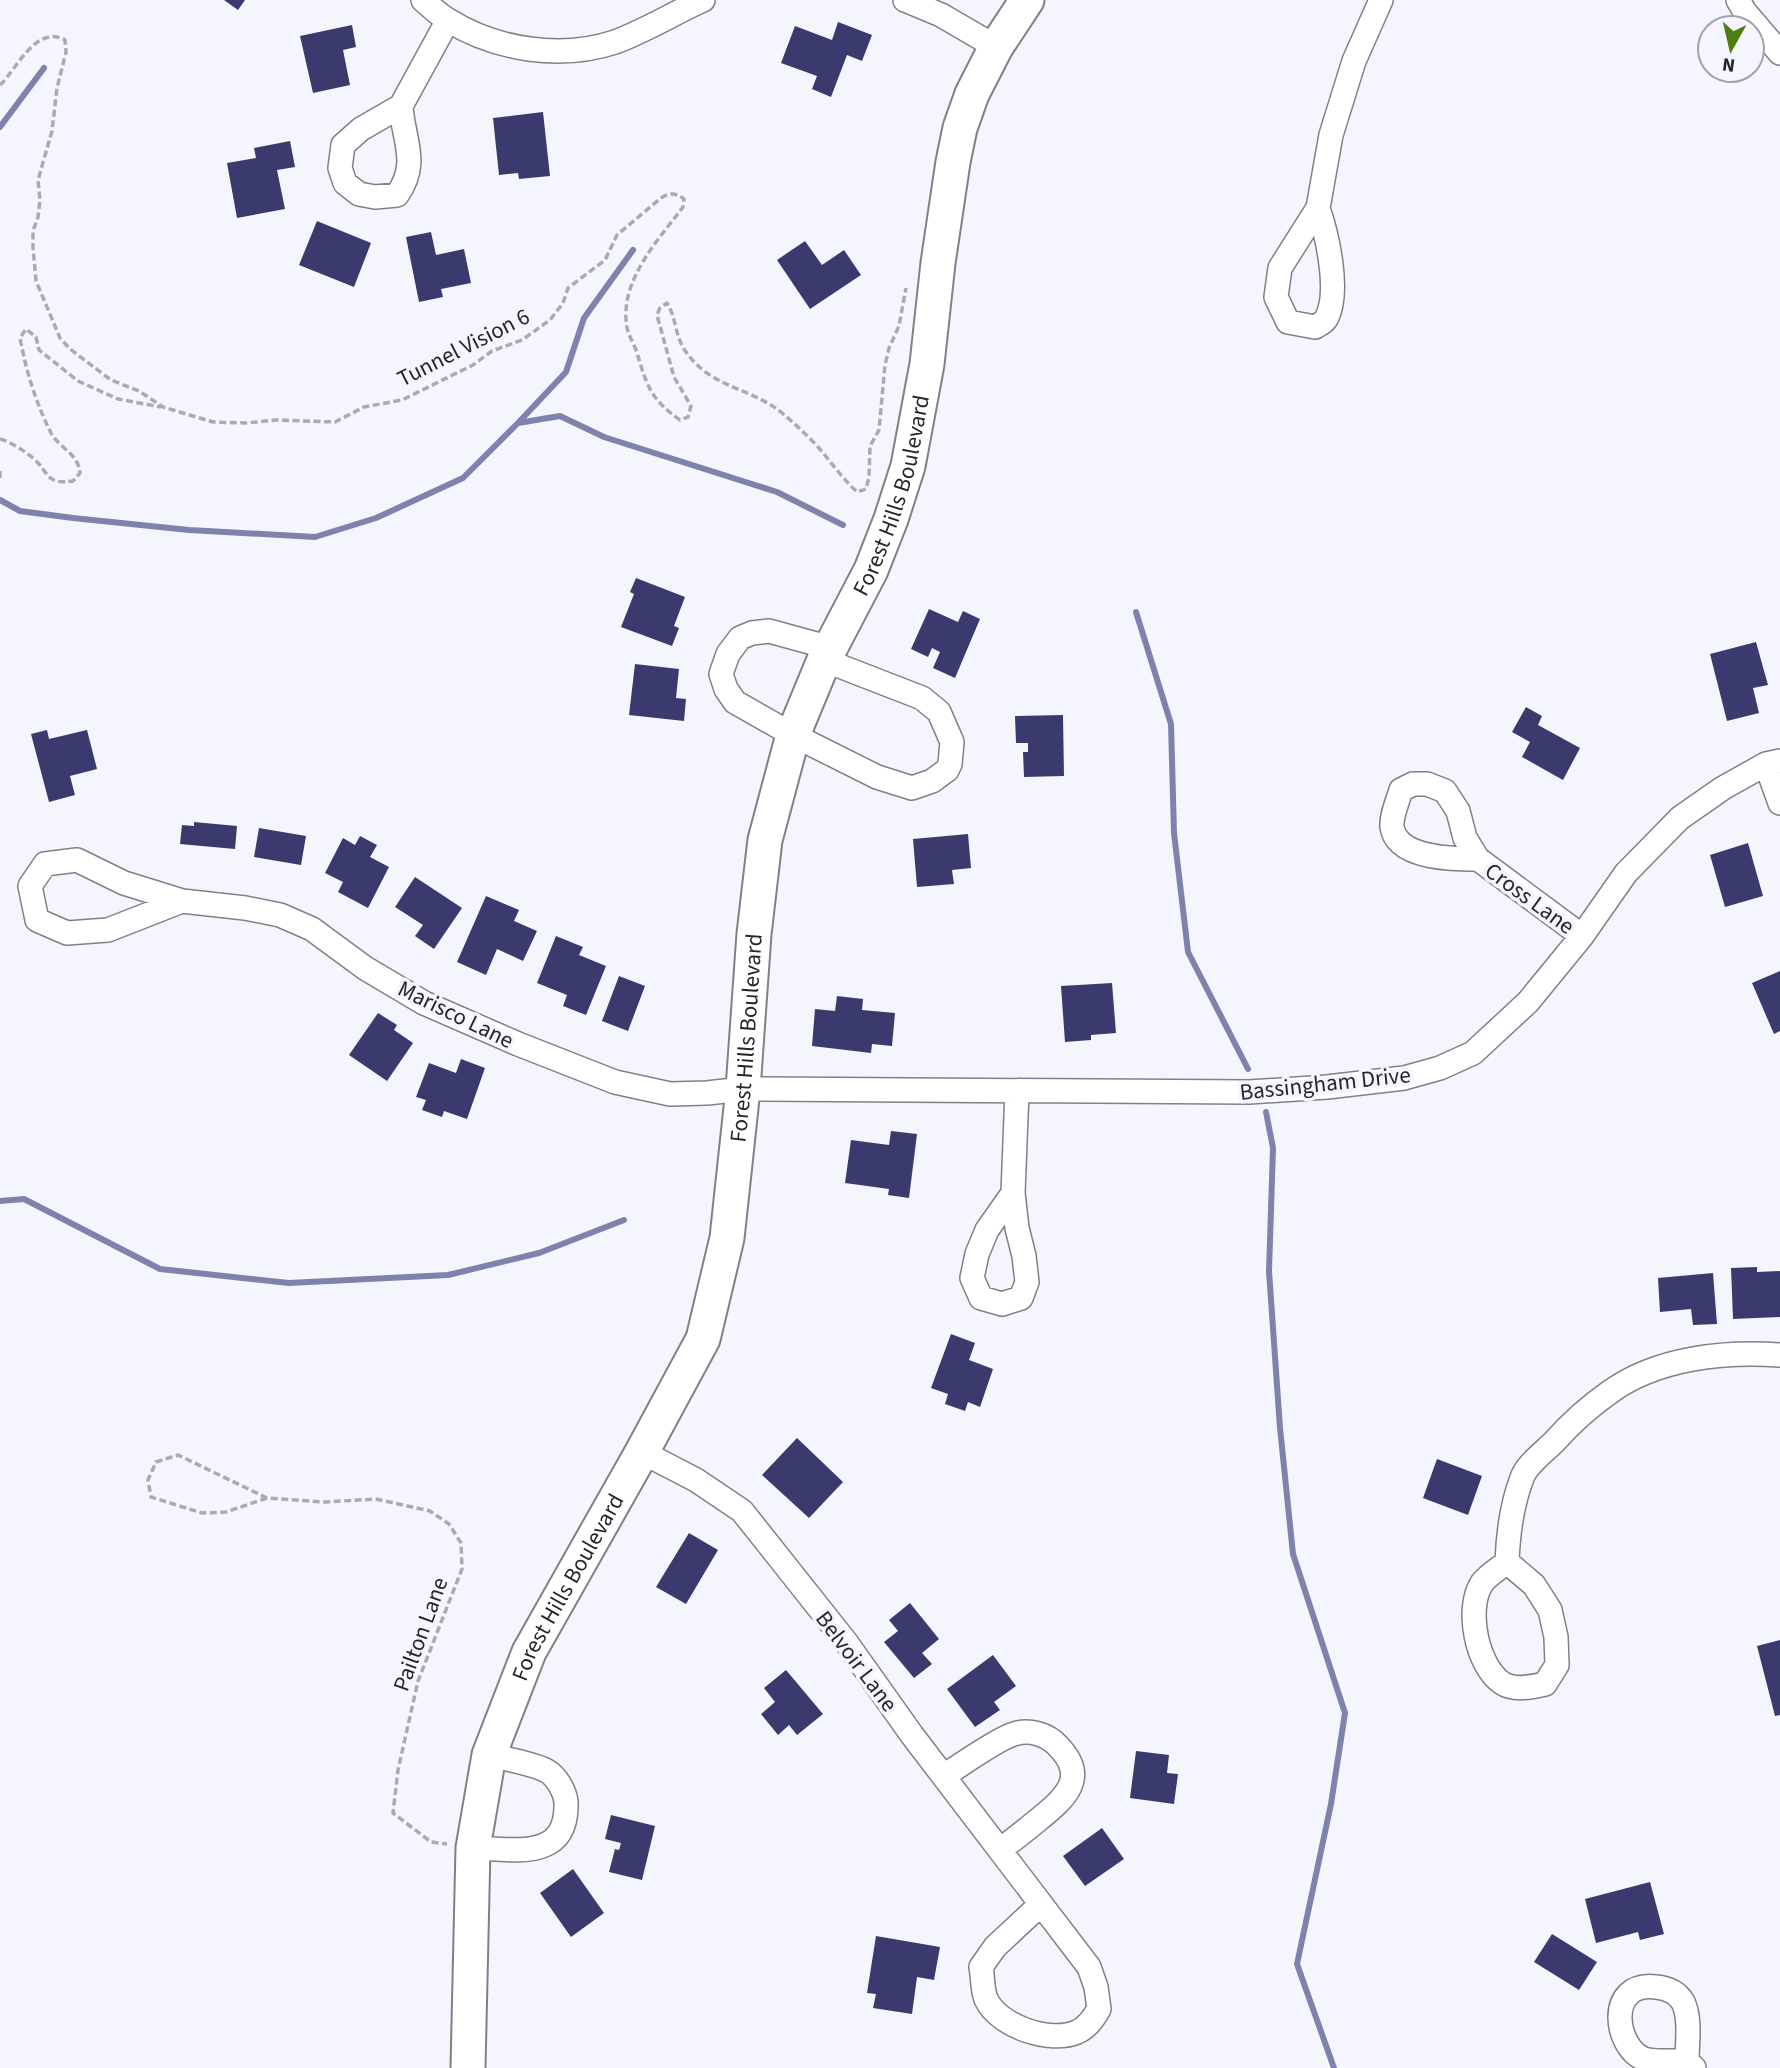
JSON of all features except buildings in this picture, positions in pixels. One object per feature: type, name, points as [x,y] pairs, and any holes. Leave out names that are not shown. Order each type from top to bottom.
[{"type":"main road","name":"Forest Hills Boulevard","points":[[468,2068],[473,1848],[489,1755],[529,1652],[703,1339],[727,1238],[765,840],[793,735],[827,654],[871,570],[908,466],[927,364],[938,263],[960,128],[972,94],[996,47],[1027,0]]},
{"type":"street","points":[[423,0],[448,20],[492,40],[537,50],[577,50],[615,41],[703,0]]},
{"type":"street","points":[[905,0],[940,15],[996,47]]},
{"type":"street","points":[[1318,208],[1331,135],[1354,61],[1381,0]]},
{"type":"street","points":[[1738,0],[1780,54]]},
{"type":"street","points":[[401,106],[448,20]]},
{"type":"street","points":[[769,631],[827,654],[922,698],[939,712],[952,742],[947,770],[932,781],[912,788],[896,785],[793,735],[735,702],[726,689],[721,674],[728,654],[740,638],[752,633],[769,631]]},
{"type":"street","points":[[1773,763],[1780,803]]},
{"type":"street","name":"Bassingham Drive","points":[[743,1088],[1249,1092],[1404,1078],[1440,1068],[1473,1053],[1528,1002],[1582,936],[1626,873],[1680,818],[1723,788],[1773,763]]},
{"type":"street","name":"Cross Lane","points":[[1478,859],[1582,936]]},
{"type":"street","name":"Marisco Lane","points":[[182,901],[108,930],[66,933],[37,920],[30,886],[45,864],[77,860],[124,883],[182,901],[246,908],[280,915],[312,929],[365,968],[424,1003],[615,1082],[670,1094],[743,1088]]},
{"type":"street","points":[[1013,1193],[1017,1091]]},
{"type":"street","points":[[1507,1562],[1534,1585],[1550,1610],[1556,1637],[1557,1665],[1545,1684],[1528,1688],[1503,1683],[1483,1659],[1476,1638],[1474,1611],[1482,1583],[1507,1562],[1508,1539],[1522,1475],[1563,1432],[1610,1391],[1645,1373],[1679,1363],[1746,1352],[1780,1355]]},
{"type":"street","name":"Belvoir Lane","points":[[642,1452],[696,1480],[743,1511],[846,1642],[1089,1967],[1096,1987],[1099,2010],[1089,2024],[1076,2033],[1050,2037],[1028,2032],[1004,2018],[986,2000],[981,1967],[995,1947],[1041,1904]]},
{"type":"street","points":[[944,1776],[1013,1734],[1035,1732],[1054,1741],[1065,1754],[1073,1769],[1072,1785],[1063,1800],[1000,1850]]},
{"type":"street","points":[[473,1848],[532,1850],[547,1845],[558,1835],[564,1817],[566,1799],[559,1784],[548,1771],[489,1755]]},
{"type":"path","name":"Tunnel Vision 6","points":[[0,85],[38,40],[51,36],[65,40],[66,52],[57,88],[52,131],[38,180],[40,200],[33,231],[36,281],[60,338],[70,349],[111,380],[139,391],[163,407],[213,422],[335,422],[364,407],[402,400],[473,365],[492,351],[522,340],[550,320],[563,303],[568,288],[605,260],[617,235],[668,193],[678,194],[684,199],[683,208],[644,256],[627,301],[626,320],[629,335],[654,398],[680,420],[688,417],[691,407],[674,377],[657,315],[660,308],[667,303],[684,349],[706,373],[767,402],[782,413],[819,447],[857,492],[866,489],[869,477],[870,446],[879,430],[885,365],[899,326],[907,281]]},
{"type":"path","points":[[0,439],[34,458],[51,479],[61,483],[73,481],[80,473],[71,453],[53,437],[26,371],[20,338],[26,329],[36,337],[39,350],[78,381],[118,398],[163,407]]},
{"type":"path","points":[[0,471],[0,480]]},
{"type":"path","name":"Pailton Lane","points":[[267,1498],[226,1513],[202,1513],[151,1497],[148,1480],[156,1462],[178,1455],[267,1498],[325,1502],[376,1499],[430,1511],[449,1524],[461,1543],[462,1569],[418,1681],[398,1770],[393,1813],[431,1842],[473,1848]]},
{"type":"waterway","points":[[0,127],[44,68]]},
{"type":"waterway","points":[[0,500],[20,511],[73,518],[189,530],[315,537],[376,518],[463,478],[518,423],[566,372],[584,318],[633,250]]},
{"type":"waterway","points":[[518,423],[560,416],[604,437],[777,492],[843,525]]},
{"type":"waterway","points":[[1136,612],[1171,724],[1174,833],[1188,952],[1248,1069]]},
{"type":"waterway","points":[[1266,1112],[1273,1148],[1269,1271],[1280,1428],[1293,1554],[1345,1713],[1331,1804],[1297,1964],[1334,2068]]},
{"type":"waterway","points":[[0,1201],[24,1199],[160,1269],[289,1283],[448,1275],[539,1253],[624,1220]]}]
